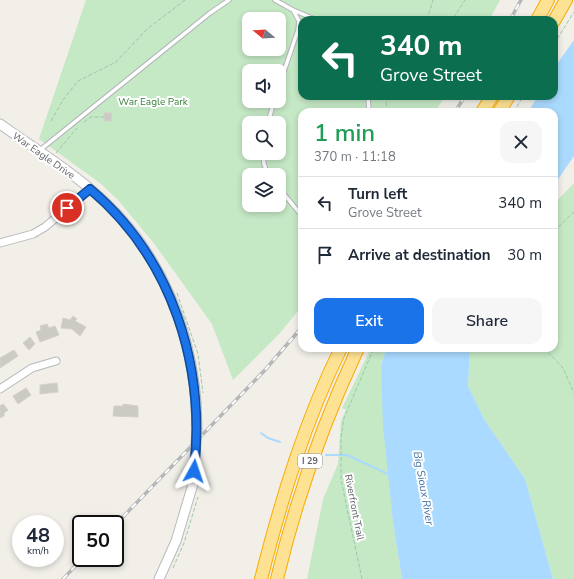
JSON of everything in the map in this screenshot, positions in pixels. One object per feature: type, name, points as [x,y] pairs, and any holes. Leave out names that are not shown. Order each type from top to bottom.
[{"type":"highway","points":[[539,16],[548,0]]},
{"type":"highway","points":[[557,16],[566,0]]},
{"type":"highway","name":"I 29","points":[[261,579],[275,523],[292,468],[320,394],[339,352]]},
{"type":"highway","name":"I 29","points":[[277,579],[291,521],[308,468],[329,413],[356,352]]},
{"type":"main road","name":"War Eagle Drive","points":[[0,124],[39,151],[105,202],[129,228],[152,261],[179,317],[190,355],[196,402],[197,430],[193,484],[176,541],[158,579]]},
{"type":"street","points":[[0,243],[33,234],[45,227],[90,189]]},
{"type":"street","points":[[0,389],[32,368],[56,361]]},
{"type":"lane","points":[[39,151],[210,13],[229,0]]},
{"type":"lane","points":[[275,0],[307,16]]},
{"type":"lane","points":[[293,10],[298,19]]},
{"type":"lane","points":[[286,65],[298,30]]},
{"type":"lane","points":[[286,197],[298,211]]},
{"type":"path","points":[[51,121],[63,100],[78,81],[116,62],[147,29],[185,0]]},
{"type":"path","points":[[428,16],[433,0]]},
{"type":"path","points":[[454,16],[457,14],[465,0]]},
{"type":"path","points":[[558,38],[574,12]]},
{"type":"path","points":[[83,122],[91,117],[104,117]]},
{"type":"path","points":[[51,160],[79,125]]},
{"type":"path","points":[[558,227],[574,212]]},
{"type":"path","name":"Riverfront Trail","points":[[362,579],[340,469],[341,438],[344,418],[372,352]]},
{"type":"path","points":[[548,352],[563,368],[574,393]]},
{"type":"green space","name":"War Eagle Park","points":[[86,0],[500,0],[491,16],[298,16],[298,100],[442,100],[438,108],[298,108],[298,311],[280,333],[233,380],[212,324],[153,242],[118,200],[100,183],[39,139]]},
{"type":"green space","points":[[574,183],[574,579],[553,579],[525,479],[484,419],[468,386],[470,352],[558,352],[558,200]]},
{"type":"green space","points":[[369,352],[385,352],[381,366],[393,522],[402,579],[307,579],[323,499],[338,464],[341,421],[346,410],[342,408]]},
{"type":"water","points":[[574,40],[574,156],[558,179],[558,108],[530,108],[536,100],[558,100],[558,62]]},
{"type":"water","name":"Big Sioux River","points":[[385,352],[470,352],[468,386],[484,419],[525,479],[553,579],[402,579],[393,522],[383,426],[381,366]]},
{"type":"building","points":[[104,113],[112,113],[111,121],[104,121]]},
{"type":"building","points":[[73,316],[77,319],[75,321],[86,327],[80,336],[72,329],[61,328],[63,318],[70,320]]},
{"type":"building","points":[[47,324],[49,328],[55,326],[59,335],[40,342],[36,332],[41,330],[40,326]]},
{"type":"building","points":[[30,337],[35,344],[29,350],[23,343]]},
{"type":"building","points":[[14,350],[18,356],[0,368],[0,358]]},
{"type":"building","points":[[57,383],[58,392],[40,394],[40,385]]},
{"type":"building","points":[[26,388],[31,395],[18,404],[13,396]]},
{"type":"building","points":[[3,404],[8,410],[4,413],[4,416],[0,418],[0,406]]},
{"type":"building","points":[[123,404],[138,406],[138,417],[113,416],[114,406],[123,406]]},
{"type":"waterway","points":[[261,433],[268,438],[280,442]]},
{"type":"waterway","points":[[326,455],[347,455],[388,474]]},
{"type":"railway","points":[[512,16],[521,0]]},
{"type":"railway","points":[[458,108],[462,100]]},
{"type":"railway","points":[[124,516],[265,370],[298,332]]},
{"type":"railway","points":[[63,579],[74,567]]},
{"type":"route","points":[[67,208],[90,189],[105,202],[129,228],[152,261],[167,291],[179,317],[190,355],[196,402],[197,430],[194,471]]}]
